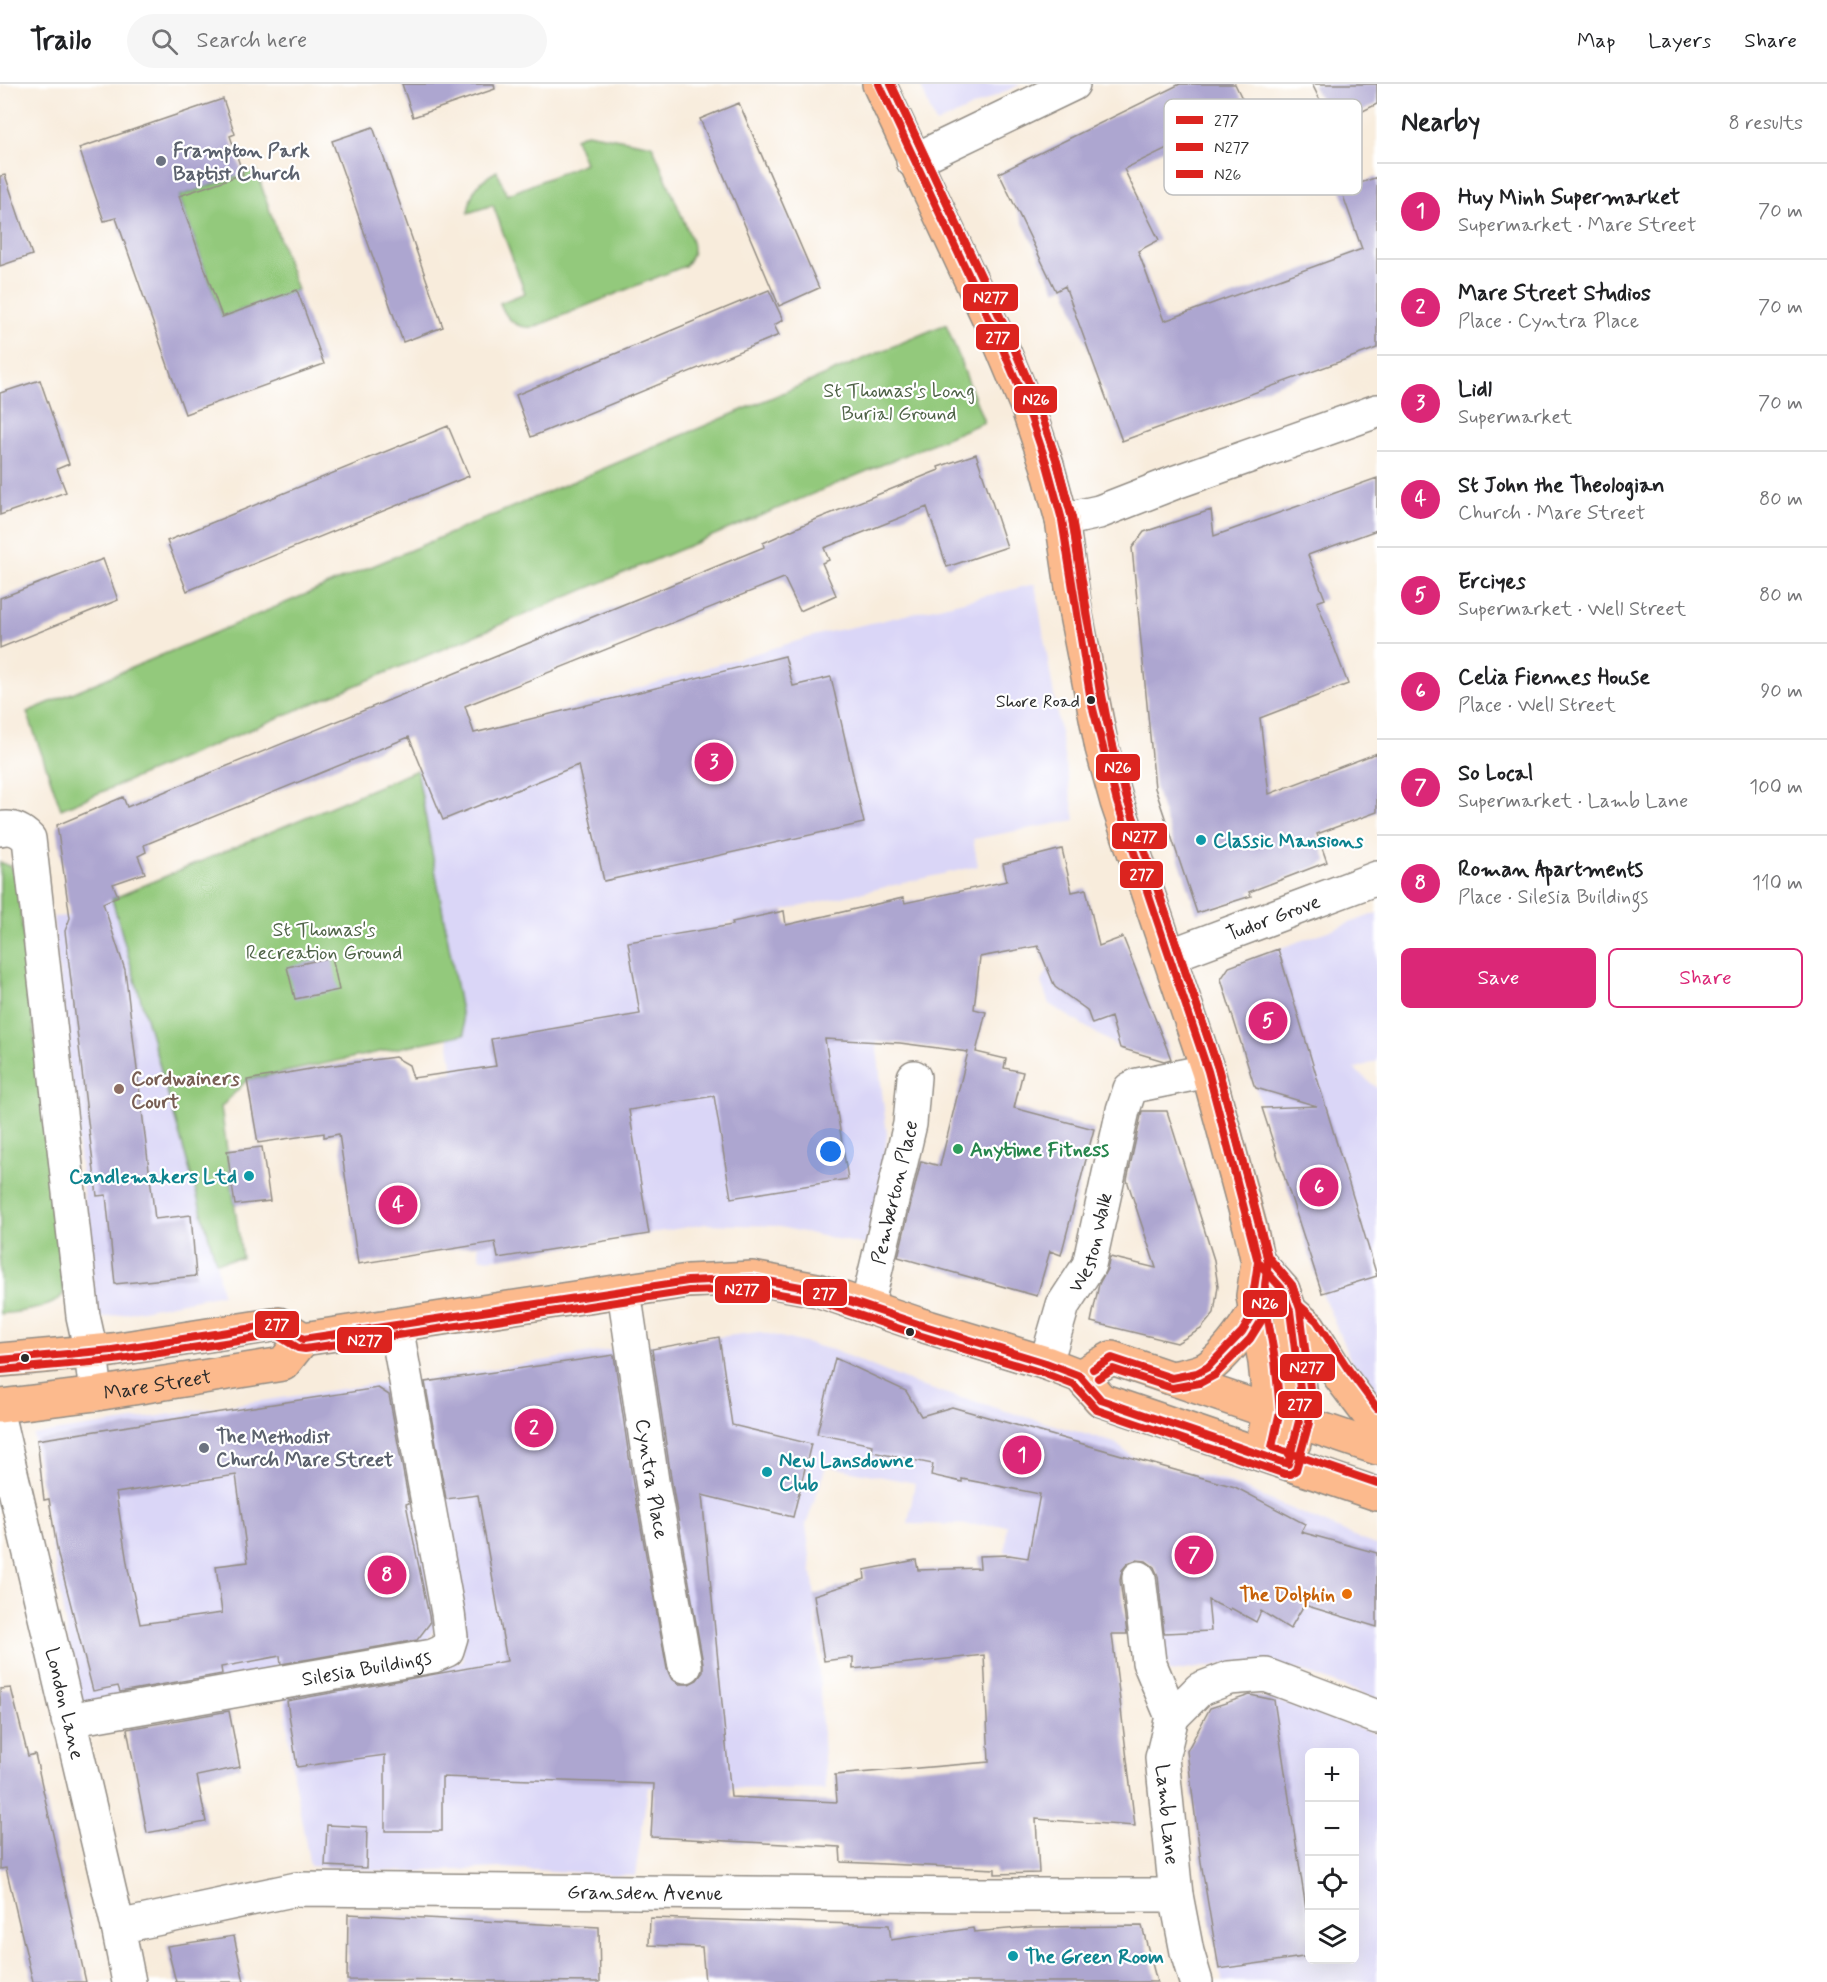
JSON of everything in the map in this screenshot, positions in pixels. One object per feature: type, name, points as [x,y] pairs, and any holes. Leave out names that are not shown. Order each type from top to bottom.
[{"type":"main road","points":[[879,84],[999,340],[1028,409],[1047,465],[1062,520],[1076,615],[1102,748],[1208,1071],[1258,1262],[1252,1296],[1265,1362],[1284,1416]]},
{"type":"main road","points":[[1258,1262],[1282,1290],[1290,1311],[1301,1396],[1284,1416],[1274,1459]]},
{"type":"main road","points":[[303,1339],[688,1281],[752,1278],[785,1282],[818,1290],[1046,1363],[1080,1376],[1101,1400],[1377,1494]]},
{"type":"main road","points":[[1172,1378],[1197,1373],[1208,1367],[1242,1332],[1255,1311]]},
{"type":"main road","points":[[1290,1311],[1309,1328],[1339,1375],[1377,1425]]},
{"type":"main road","name":"Mare Street","points":[[0,1360],[91,1352],[279,1324],[303,1339],[284,1364],[96,1394],[0,1406]]},
{"type":"main road","points":[[1080,1376],[1112,1358],[1377,1448]]},
{"type":"street","points":[[913,160],[1073,84]]},
{"type":"street","points":[[1062,520],[1099,512],[1176,482],[1377,411]]},
{"type":"street","points":[[0,829],[20,830],[29,839],[84,1326],[91,1352],[96,1394]]},
{"type":"street","name":"Tudor Grove","points":[[1169,957],[1377,878]]},
{"type":"street","name":"Weston Walk","points":[[1046,1363],[1063,1305],[1089,1265],[1123,1110],[1130,1089],[1138,1084],[1208,1071]]},
{"type":"street","name":"Pemberton Place","points":[[867,1306],[910,1125],[914,1077]]},
{"type":"street","name":"Cyntra Place","points":[[624,1291],[652,1481],[685,1666]]},
{"type":"street","name":"Silesia Buildings","points":[[68,1720],[433,1656],[447,1650],[451,1637],[448,1613],[396,1326]]},
{"type":"street","name":"London Lane","points":[[0,1426],[129,1982]]},
{"type":"street","points":[[1139,1578],[1149,1662],[1172,1717],[1200,1689],[1229,1678],[1266,1675],[1377,1717]]},
{"type":"street","name":"Lamb Lane","points":[[1172,1717],[1162,1758],[1176,1895],[1187,1952],[1196,1982]]},
{"type":"street","name":"Gransden Avenue","points":[[118,1928],[297,1889],[1176,1895]]},
{"type":"shaded area","points":[[920,84],[1021,84],[936,124]]},
{"type":"shaded area","points":[[1035,584],[1075,820],[973,839],[978,866],[732,922],[720,927],[731,993],[871,996],[887,1135],[879,1201],[865,1245],[775,1226],[706,1224],[480,1259],[448,1037],[465,1034],[417,770],[561,711],[824,633]]},
{"type":"shaded area","name":"Cordwainers Court","points":[[112,899],[216,1262],[222,1294],[97,1319],[53,917],[70,916]]},
{"type":"shaded area","points":[[1377,913],[1377,1061],[1354,1069],[1377,1088],[1377,1393],[1355,1371],[1322,1293],[1221,979],[1229,967]]},
{"type":"shaded area","points":[[1123,937],[1167,1047],[1161,1060],[1120,1048],[1049,1004],[1041,982],[1048,970],[1046,965]]},
{"type":"shaded area","points":[[760,1332],[833,1350],[920,1386],[1115,1443],[1135,1459],[1126,1535],[1126,1577],[1005,1552],[1007,1525],[908,1524],[915,1483],[826,1466],[806,1525],[814,1588],[826,1790],[648,1787],[635,1876],[503,1868],[407,1872],[310,1866],[293,1775],[284,1695],[464,1661],[416,1381],[611,1350]]},
{"type":"shaded area","points":[[394,1381],[437,1624],[421,1651],[82,1704],[77,1693],[33,1435]]},
{"type":"shaded area","points":[[1162,1467],[1223,1480],[1377,1546],[1377,1699],[1300,1670],[1238,1662],[1170,1672],[1159,1633],[1157,1554]]},
{"type":"shaded area","points":[[1247,1694],[1274,1700],[1377,1734],[1377,1982],[1223,1982],[1201,1862],[1187,1751],[1210,1708]]},
{"type":"green space","points":[[587,133],[652,145],[691,238],[693,249],[691,256],[685,266],[534,327],[517,325],[505,314],[500,303],[525,293],[493,205],[468,213],[471,198],[480,183],[497,171],[507,195],[585,163],[575,138]]},
{"type":"green space","points":[[256,170],[297,290],[222,317],[179,196]]},
{"type":"green space","name":"St Thomas's Long Burial Ground","points":[[946,324],[984,422],[61,809],[27,712]]},
{"type":"green space","name":"St Thomas's Recreation Ground","points":[[417,770],[465,1034],[247,1080],[221,1107],[242,1258],[216,1262],[112,899]]},
{"type":"green space","points":[[0,862],[11,867],[17,882],[64,1292],[60,1298],[45,1306],[0,1314]]},
{"type":"building","points":[[402,84],[494,84],[495,89],[413,117]]},
{"type":"building","points":[[1180,84],[1235,84],[1242,99],[1164,99],[1164,149],[1124,169],[1159,240],[1138,251],[1164,321],[1362,249],[1343,195],[1362,195],[1362,182],[1377,177],[1377,348],[1122,441],[1065,286],[1056,291],[999,173]]},
{"type":"building","points":[[1312,84],[1377,84],[1377,104],[1362,112],[1362,99],[1320,99]]},
{"type":"building","points":[[223,99],[235,134],[230,136],[243,174],[179,196],[222,317],[297,290],[324,364],[185,414],[116,218],[104,221],[79,148]]},
{"type":"building","points":[[739,103],[819,288],[779,306],[700,119]]},
{"type":"building","points":[[373,127],[443,327],[403,342],[332,141]]},
{"type":"building","points":[[5,175],[32,255],[0,266],[0,176]]},
{"type":"building","points":[[769,290],[783,320],[774,325],[779,335],[531,437],[516,395]]},
{"type":"building","points":[[40,380],[69,464],[57,469],[66,492],[0,515],[0,393]]},
{"type":"building","points":[[448,426],[469,476],[187,591],[167,541]]},
{"type":"building","points":[[976,454],[1007,547],[947,567],[927,507],[824,548],[829,560],[822,563],[836,595],[800,611],[784,578],[465,706],[474,733],[785,656],[793,686],[831,677],[864,823],[604,881],[578,765],[443,820],[409,737],[144,845],[146,852],[138,856],[145,873],[113,884],[118,896],[103,903],[125,970],[155,1219],[191,1215],[196,1276],[115,1284],[106,1195],[97,1196],[65,931],[70,918],[57,825],[123,797],[127,807],[764,547],[763,543],[812,521],[939,470],[938,467]]},
{"type":"building","points":[[1377,478],[1377,530],[1308,555],[1325,599],[1317,602],[1348,684],[1260,718],[1269,794],[1377,753],[1377,812],[1317,834],[1327,862],[1249,892],[1251,896],[1197,913],[1155,788],[1132,548],[1144,532],[1211,510],[1214,536]]},
{"type":"building","points":[[103,559],[118,600],[0,648],[0,598]]},
{"type":"building","points":[[1062,849],[1072,892],[1086,889],[1099,946],[1123,937],[1171,1059],[1164,1061],[1120,1048],[1111,1017],[1092,1024],[1087,1010],[1055,987],[1038,946],[980,957],[974,1009],[986,1012],[976,1052],[1006,1059],[1004,1068],[1023,1072],[1014,1108],[1094,1129],[1061,1255],[1050,1251],[1037,1296],[898,1257],[921,1161],[940,1166],[968,1052],[900,1043],[825,1039],[848,1179],[731,1198],[714,1096],[629,1110],[649,1234],[498,1258],[495,1242],[358,1264],[339,1134],[324,1137],[324,1133],[258,1143],[247,1080],[395,1057],[409,1065],[413,1078],[496,1066],[491,1039],[640,1014],[628,942],[733,925],[732,922],[784,911],[786,925],[903,898],[905,903],[1007,881],[1003,864]]},
{"type":"building","points":[[1278,949],[1377,1276],[1322,1293],[1262,1108],[1317,1106],[1256,1088],[1221,979],[1229,967]]},
{"type":"building","points":[[332,957],[339,990],[295,999],[287,967]]},
{"type":"building","points":[[1142,1111],[1167,1111],[1214,1260],[1218,1286],[1214,1313],[1201,1329],[1177,1343],[1091,1322],[1099,1284],[1110,1257],[1156,1268],[1127,1180]]},
{"type":"building","name":"Candlemakers Ltd","points":[[262,1147],[270,1201],[235,1205],[227,1151]]},
{"type":"building","points":[[719,1337],[732,1425],[811,1444],[793,1517],[702,1495],[731,1797],[837,1802],[835,1775],[989,1762],[984,1655],[853,1669],[853,1657],[824,1661],[814,1595],[865,1579],[864,1570],[916,1560],[918,1570],[980,1568],[979,1556],[1009,1555],[1028,1558],[1040,1494],[931,1475],[933,1464],[872,1452],[873,1445],[817,1434],[835,1358],[906,1391],[921,1416],[952,1407],[1235,1487],[1305,1524],[1301,1532],[1377,1553],[1377,1627],[1304,1605],[1290,1629],[1261,1611],[1256,1622],[1231,1608],[1230,1610],[1208,1600],[1211,1631],[1164,1633],[1158,1576],[1154,1567],[1146,1561],[1136,1560],[1128,1563],[1122,1570],[1120,1580],[1127,1634],[1112,1634],[1135,1826],[1036,1819],[1039,1873],[995,1874],[995,1869],[841,1862],[840,1847],[651,1837],[654,1784],[442,1777],[442,1831],[385,1831],[385,1755],[297,1767],[287,1701],[507,1661],[478,1495],[446,1499],[425,1382],[614,1355],[633,1484],[667,1669],[671,1678],[679,1684],[689,1684],[697,1680],[703,1672],[703,1663],[671,1478],[652,1349]]},
{"type":"building","points":[[378,1388],[389,1395],[409,1503],[406,1504],[430,1623],[417,1640],[281,1664],[280,1656],[221,1667],[222,1674],[120,1692],[118,1686],[93,1691],[58,1555],[49,1499],[44,1500],[37,1440]],"holes":[[[236,1475],[248,1562],[216,1566],[222,1613],[140,1624],[128,1569],[116,1493]]]},
{"type":"building","points":[[11,1688],[28,1756],[35,1754],[86,1982],[33,1982],[6,1868],[0,1869],[0,1689]]},
{"type":"building","points":[[1250,1695],[1274,1700],[1305,1902],[1305,1957],[1219,1969],[1201,1862],[1187,1751],[1210,1708]]},
{"type":"building","points":[[229,1711],[240,1767],[197,1776],[206,1822],[147,1833],[127,1729]]},
{"type":"building","points":[[327,1825],[367,1827],[366,1868],[325,1866]]},
{"type":"building","points":[[348,1914],[599,1927],[600,1982],[347,1980]]},
{"type":"building","points":[[650,1918],[889,1925],[891,1940],[973,1928],[974,1932],[1032,1927],[1142,1926],[1157,1982],[705,1982],[702,1947],[649,1945]]},
{"type":"building","points":[[234,1936],[244,1982],[176,1982],[167,1946]]},
{"type":"transit line","name":"277","points":[[0,1360],[112,1350],[279,1324],[303,1339],[688,1281],[752,1278],[817,1290],[1046,1363],[1080,1376],[1101,1400],[1288,1464],[1299,1421],[1301,1396],[1290,1311],[1283,1290],[1258,1262],[1208,1071],[1117,802],[1091,701],[1062,520],[1047,465],[1028,409],[999,340],[879,84]]},
{"type":"transit line","name":"N277","points":[[1,1370],[114,1360],[277,1335],[298,1348],[305,1349],[689,1291],[751,1289],[814,1300],[1043,1373],[1074,1385],[1097,1410],[1285,1474],[1291,1474],[1296,1470],[1309,1423],[1311,1396],[1300,1309],[1292,1285],[1268,1257],[1218,1068],[1127,799],[1101,699],[1072,518],[1057,462],[1038,405],[1009,336],[891,84]]},
{"type":"transit line","name":"N26","points":[[891,84],[1009,336],[1038,405],[1057,462],[1072,518],[1086,613],[1112,746],[1127,799],[1218,1068],[1268,1260],[1264,1296],[1275,1360],[1280,1411],[1272,1447],[1377,1483]]},
{"type":"transit line","name":"N277","points":[[1098,1378],[1113,1369],[1172,1388],[1200,1383],[1215,1375],[1250,1339],[1265,1315],[1264,1296],[1268,1262],[1262,1234]]},
{"type":"transit line","name":"277","points":[[1093,1369],[1112,1358],[1172,1378],[1197,1373],[1208,1367],[1242,1332],[1255,1311],[1253,1296],[1258,1262],[1252,1236]]},
{"type":"transit line","name":"N26","points":[[1266,1251],[1268,1257],[1292,1285],[1299,1305],[1317,1321],[1377,1408]]},
{"type":"place","name":"Frampton Park Baptist Church","points":[[161,161]]},
{"type":"place","name":"Shore Road","points":[[1091,700]]},
{"type":"place","name":"Lidl","points":[[714,762]]},
{"type":"place","name":"Classic Mansions","points":[[1201,840]]},
{"type":"place","name":"Erciyes","points":[[1268,1021]]},
{"type":"place","name":"Cordwainers Court","points":[[119,1089]]},
{"type":"place","name":"Anytime Fitness","points":[[958,1149]]},
{"type":"place","name":"Candlemakers Ltd","points":[[249,1176]]},
{"type":"place","name":"Celia Fiennes House","points":[[1319,1187]]},
{"type":"place","name":"St John the Theologian","points":[[398,1205]]},
{"type":"place","name":"Mare Street Studios","points":[[534,1428]]},
{"type":"place","name":"The Methodist Church Mare Street","points":[[204,1448]]},
{"type":"place","name":"Huy Minh Supermarket","points":[[1022,1455]]},
{"type":"place","name":"New Lansdowne Club","points":[[767,1472]]},
{"type":"place","name":"So Local","points":[[1194,1555]]},
{"type":"place","name":"Roman Apartments","points":[[387,1575]]},
{"type":"place","name":"The Dolphin","points":[[1347,1594]]},
{"type":"place","name":"The Green Room","points":[[1013,1956]]}]
